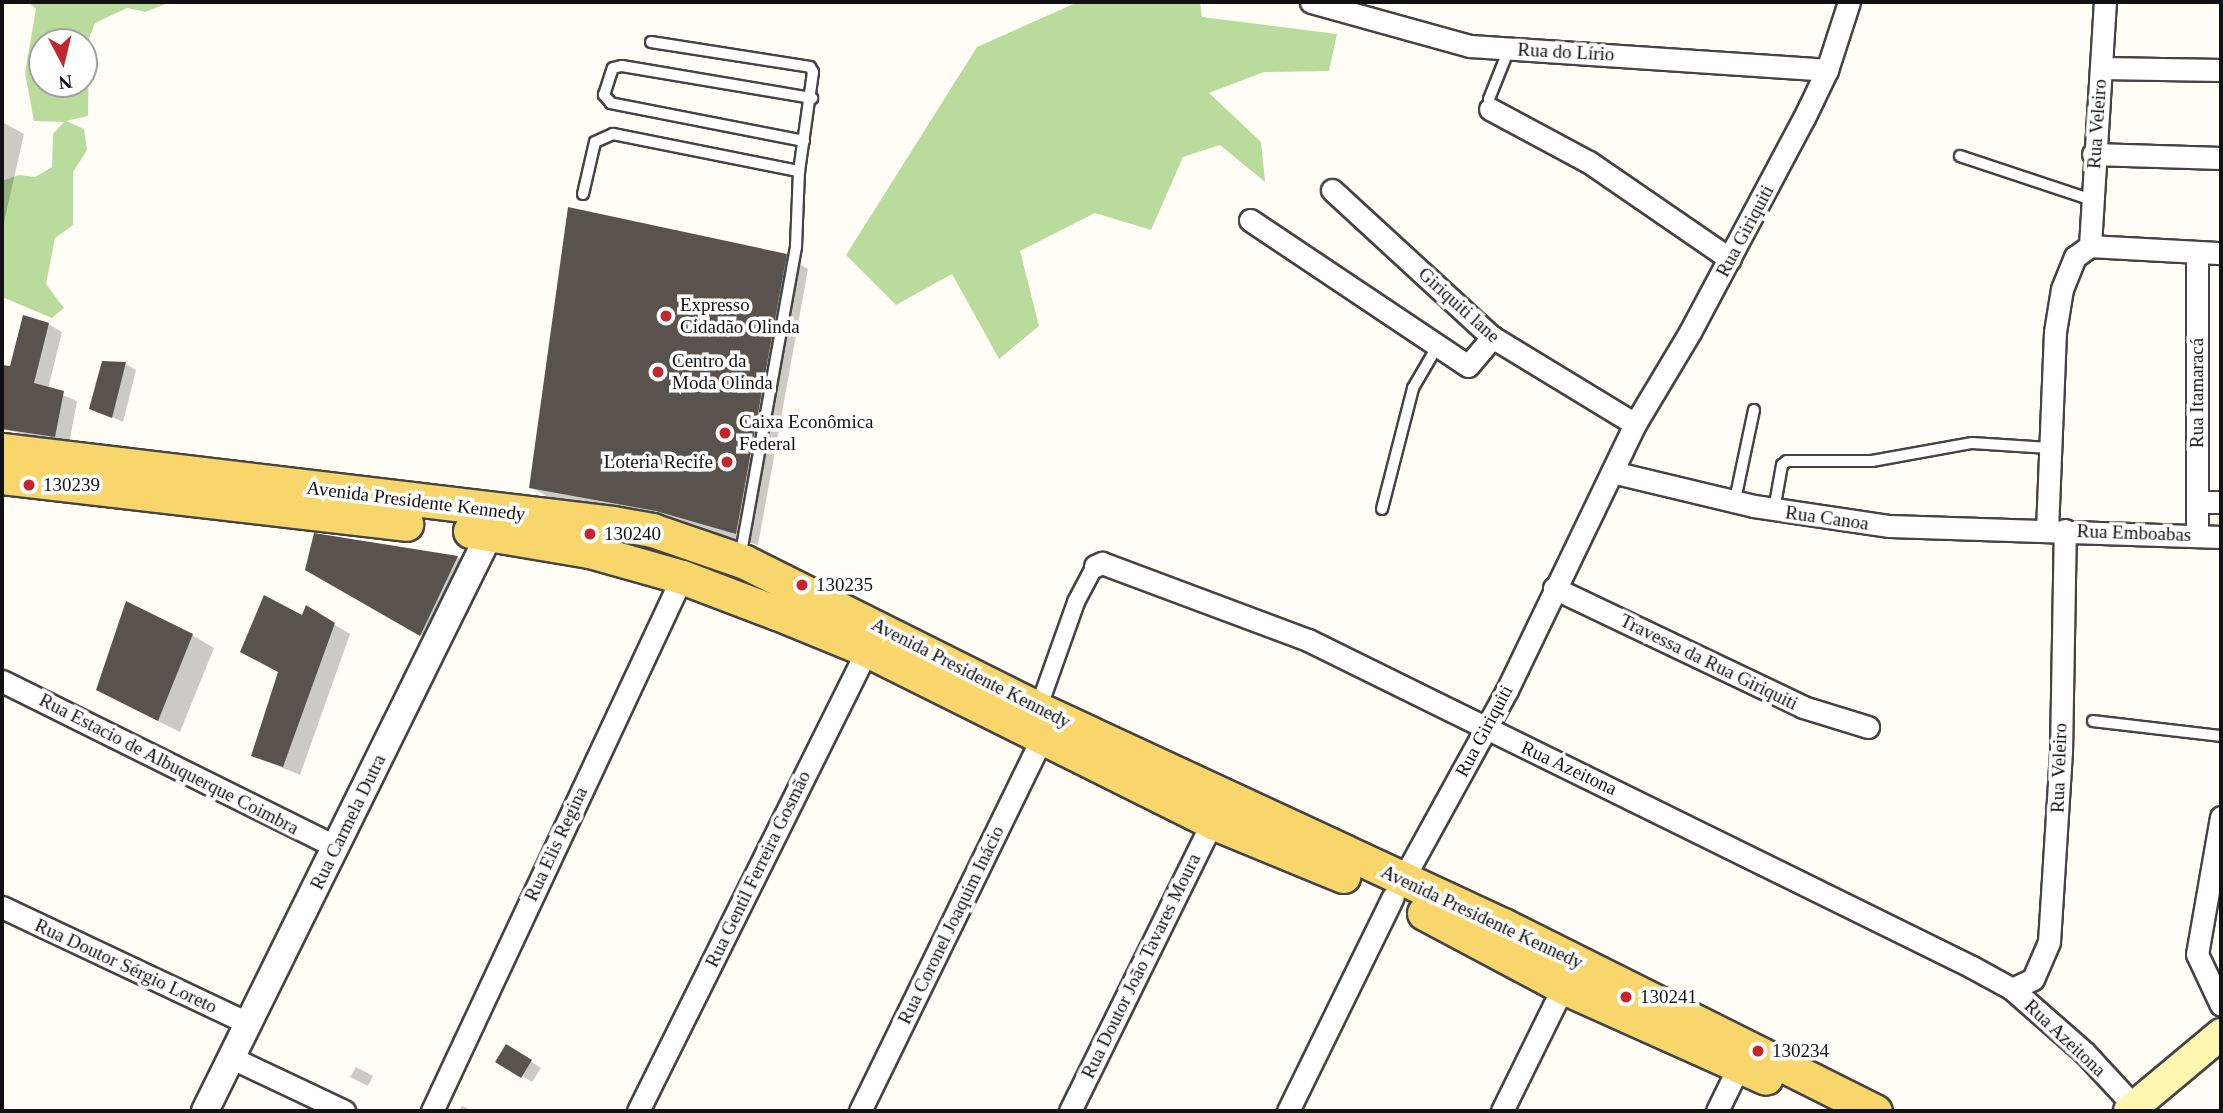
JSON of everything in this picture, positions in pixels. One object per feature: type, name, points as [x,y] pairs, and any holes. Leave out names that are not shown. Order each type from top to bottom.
[{"type":"main road","name":"Avenida Presidente Kennedy","points":[[2,450],[613,523],[652,530],[739,560],[874,639],[1040,724],[1398,889],[1563,987],[1833,1111]]},
{"type":"main road","name":"Avenida Presidente Kennedy","points":[[2,477],[490,533],[590,551],[682,577],[874,639]]},
{"type":"main road","name":"Avenida Presidente Kennedy","points":[[1040,724],[1212,822],[1538,942],[1875,1111]]},
{"type":"main road","points":[[2136,1110],[2221,1034]]},
{"type":"street","name":"Rua do Lírio","points":[[1311,2],[1437,40],[1509,49],[1827,69]]},
{"type":"street","name":"Rua Giriquiti","points":[[1288,1111],[1398,889],[1485,729],[1634,424],[1730,259],[1827,69],[1849,2]]},
{"type":"street","name":"Rua Veleiro","points":[[2012,989],[2033,979],[2049,942],[2056,877],[2056,531],[2049,448],[2055,332],[2069,267],[2082,249],[2090,246],[2093,154],[2105,2]]},
{"type":"street","points":[[2101,68],[2221,70]]},
{"type":"street","points":[[1490,109],[1589,162],[1730,259]]},
{"type":"street","points":[[2093,154],[2221,158]]},
{"type":"street","name":"Giriquiti lane","points":[[1332,190],[1492,337],[1634,424]]},
{"type":"street","points":[[1250,220],[1468,366],[1492,337]]},
{"type":"street","points":[[2090,246],[2221,253]]},
{"type":"street","name":"Rua Itamaracá","points":[[2197,253],[2197,534]]},
{"type":"street","name":"Rua Canoa","points":[[1616,463],[1774,510],[1890,527],[2056,531]]},
{"type":"street","points":[[2197,502],[2221,502]]},
{"type":"street","name":"Rua Emboabas","points":[[2056,531],[2197,534],[2221,537]]},
{"type":"street","name":"Rua Carmela Dutra","points":[[205,1111],[490,533]]},
{"type":"street","name":"Rua Azeitona","points":[[1040,724],[1076,602],[1095,566],[1102,563],[1308,640],[1485,729],[1682,821],[2012,989],[2084,1052],[2136,1110]]},
{"type":"street","name":"Rua Elis Regina","points":[[432,1111],[682,577]]},
{"type":"street","name":"Travessa da Rua Giriquiti","points":[[1554,588],[1802,707],[1868,727]]},
{"type":"street","name":"Rua Gentil Ferreira Gosmão","points":[[638,1111],[874,639]]},
{"type":"street","name":"Rua Estacio de Albuquerque Coimbra","points":[[2,681],[336,847]]},
{"type":"street","name":"Rua Coronel Joaquim Inácio","points":[[860,1111],[1040,724]]},
{"type":"street","points":[[2221,817],[2197,945],[2202,969],[2221,1005]]},
{"type":"street","name":"Rua Doutor João Tavares Moura","points":[[1070,1111],[1212,822]]},
{"type":"street","name":"Rua Doutor Sérgio Loreto","points":[[2,907],[250,1024]]},
{"type":"street","points":[[1502,1111],[1563,987]]},
{"type":"street","points":[[232,1058],[344,1111]]},
{"type":"street","points":[[1717,1111],[1739,1066]]},
{"type":"lane","points":[[651,42],[810,67],[812,98],[799,171],[796,247],[739,560]]},
{"type":"lane","points":[[1490,109],[1489,99],[1509,49]]},
{"type":"lane","points":[[804,141],[611,103],[604,95],[613,68],[622,66],[812,98]]},
{"type":"lane","points":[[583,194],[595,142],[613,134],[799,171]]},
{"type":"lane","points":[[1960,156],[2092,200]]},
{"type":"lane","points":[[1382,509],[1413,388],[1437,346]]},
{"type":"lane","points":[[1735,500],[1754,410]]},
{"type":"lane","points":[[1774,510],[1782,466],[1787,461],[1871,461],[1972,443],[2049,448]]},
{"type":"lane","points":[[2093,721],[2221,736]]},
{"type":"green space","points":[[28,2],[171,2],[145,12],[127,8],[95,23],[93,28],[33,28],[36,9]]},
{"type":"green space","points":[[1078,2],[1200,2],[1202,17],[1337,34],[1329,71],[1264,72],[1209,93],[1261,142],[1265,182],[1220,145],[1183,157],[1151,230],[1095,213],[1020,251],[1039,326],[999,359],[952,274],[896,305],[846,255],[977,47]]},
{"type":"green space","points":[[28,56],[28,89],[25,73]]},
{"type":"green space","points":[[30,98],[88,98],[88,116],[66,121],[84,129],[87,150],[73,172],[73,225],[55,238],[46,284],[64,308],[52,318],[2,297],[2,181],[19,175],[35,177],[52,167],[53,134],[64,122],[34,121]]},
{"type":"building","name":"Centro da Moda Olinda","points":[[568,207],[787,254],[736,534],[656,511],[529,488]]},
{"type":"building","points":[[23,315],[49,323],[34,383],[64,391],[55,437],[2,429],[2,365],[10,366]]},
{"type":"building","points":[[102,361],[126,362],[112,418],[89,409]]},
{"type":"building","points":[[314,533],[458,556],[420,636],[305,570]]},
{"type":"building","points":[[264,595],[302,615],[306,605],[335,623],[283,767],[251,756],[278,672],[240,652]]},
{"type":"building","points":[[126,601],[193,634],[158,721],[96,690]]},
{"type":"building","points":[[506,1044],[532,1060],[521,1078],[495,1062]]},
{"type":"place","name":"Expresso Cidadão Olinda","points":[[666,316]]},
{"type":"place","name":"Centro da Moda Olinda","points":[[658,372]]},
{"type":"place","name":"Caixa Econômica Federal","points":[[725,433]]},
{"type":"place","name":"Loteria Recife","points":[[727,462]]},
{"type":"place","name":"130239","points":[[29,485]]},
{"type":"place","name":"130240","points":[[590,534]]},
{"type":"place","name":"130235","points":[[802,585]]},
{"type":"place","name":"130241","points":[[1626,997]]},
{"type":"place","name":"130234","points":[[1758,1051]]}]
